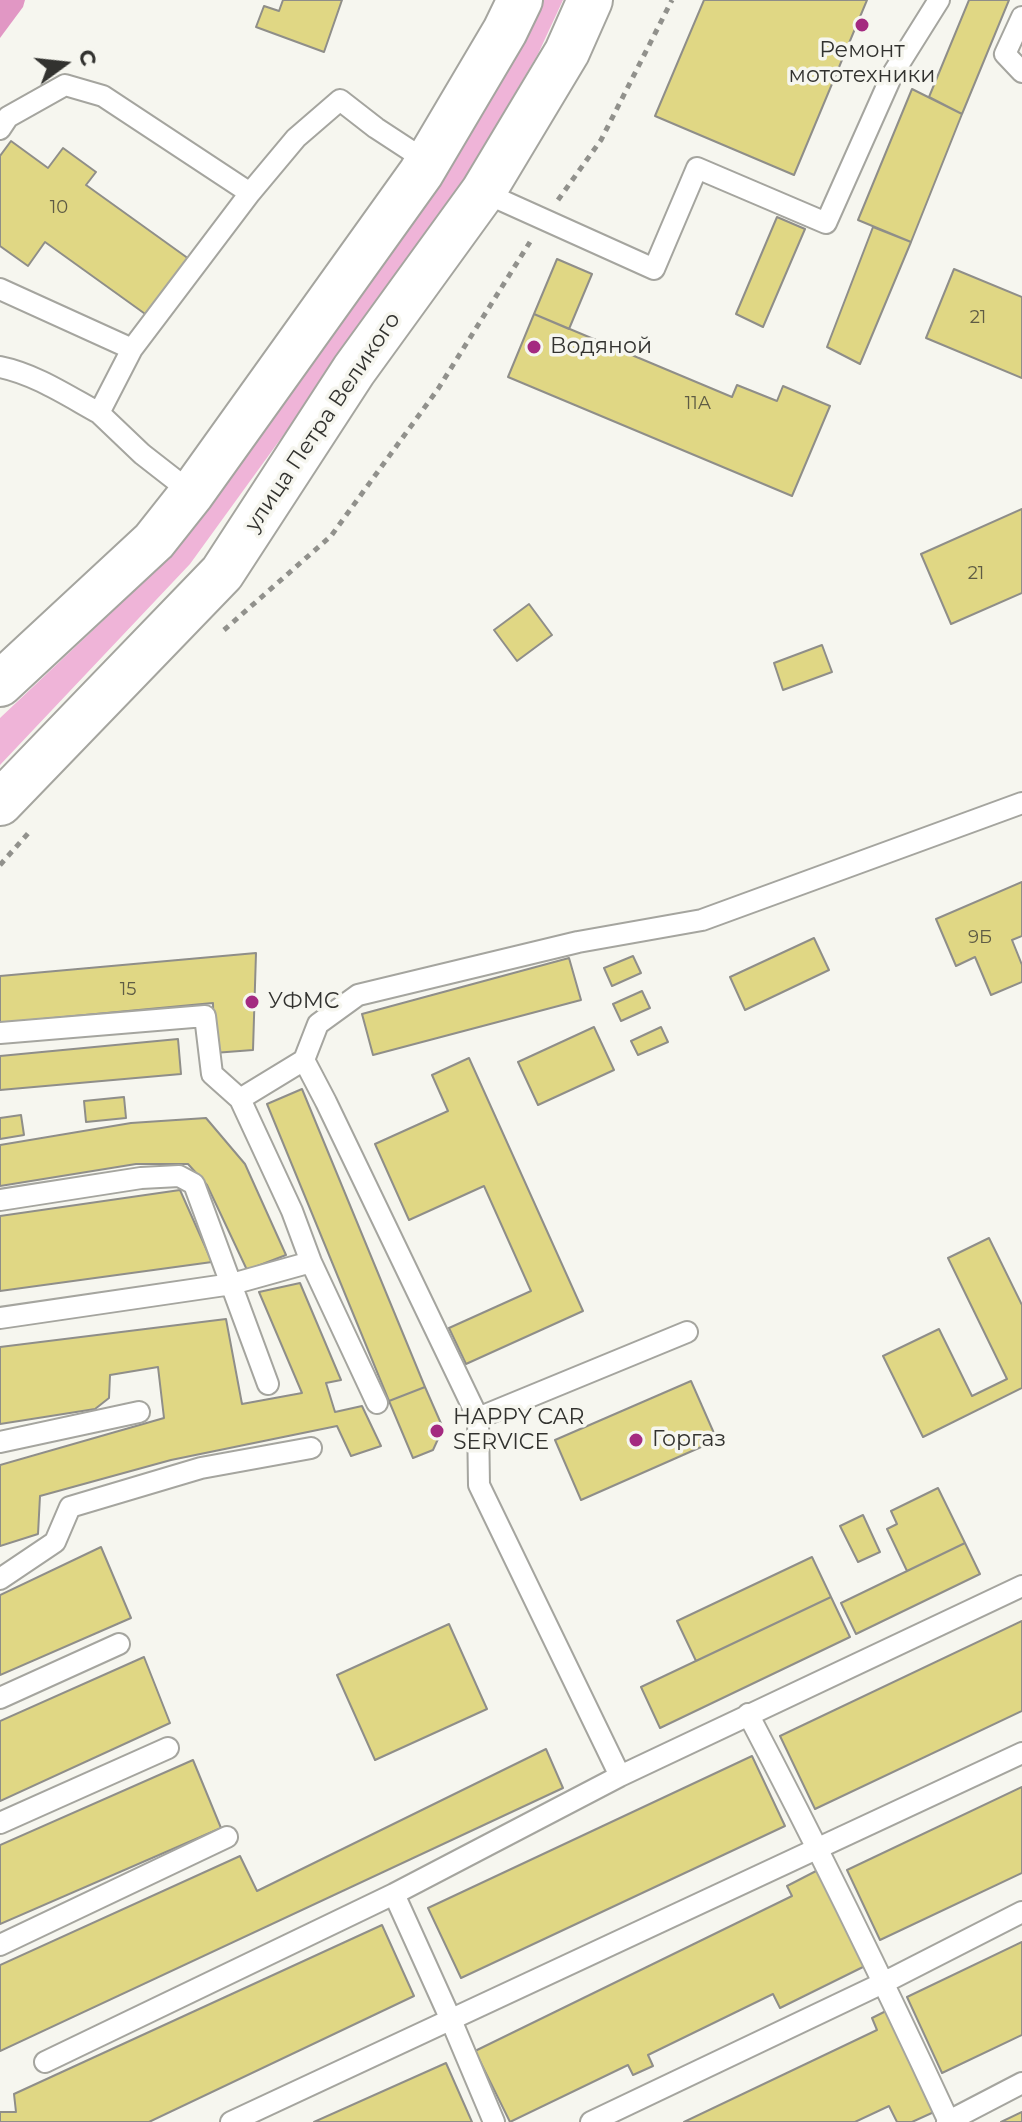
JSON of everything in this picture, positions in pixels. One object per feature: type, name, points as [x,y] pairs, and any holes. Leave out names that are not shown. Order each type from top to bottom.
[{"type":"street","points":[[0,684],[154,541],[192,493],[428,162],[520,0]]},
{"type":"street","name":"улица Петра Великого","points":[[0,803],[222,573],[354,370],[483,192],[567,52],[590,0]]},
{"type":"lane","points":[[483,192],[654,269],[697,168],[826,223],[892,75],[939,0]]},
{"type":"lane","points":[[1022,17],[1005,54],[1022,72]]},
{"type":"lane","points":[[0,129],[8,117],[65,85],[103,96],[250,193]]},
{"type":"lane","points":[[99,413],[132,349],[250,193],[296,138],[340,100],[428,162]]},
{"type":"lane","points":[[0,289],[132,349]]},
{"type":"lane","points":[[0,367],[59,391],[99,413],[142,454],[192,493]]},
{"type":"lane","points":[[240,1099],[304,1060],[318,1024],[358,995],[578,942],[702,920],[1022,803]]},
{"type":"lane","points":[[0,1033],[205,1016],[212,1074],[240,1099],[377,1403]]},
{"type":"lane","points":[[304,1060],[478,1418],[479,1485],[620,1776]]},
{"type":"lane","points":[[0,1200],[141,1178],[179,1176],[194,1184],[268,1384]]},
{"type":"lane","points":[[0,1318],[232,1284],[311,1262]]},
{"type":"lane","points":[[478,1418],[687,1332]]},
{"type":"lane","points":[[0,1442],[139,1412]]},
{"type":"lane","points":[[0,1579],[55,1542],[70,1507],[201,1468],[311,1448]]},
{"type":"lane","points":[[45,2062],[394,1894],[620,1776],[1022,1586]]},
{"type":"lane","points":[[0,1698],[119,1644]]},
{"type":"lane","points":[[748,1714],[885,1982],[948,2122],[1022,2083]]},
{"type":"lane","points":[[0,1823],[168,1748]]},
{"type":"lane","points":[[231,2122],[1022,1753]]},
{"type":"lane","points":[[0,1945],[227,1837]]},
{"type":"lane","points":[[394,1894],[494,2122]]},
{"type":"lane","points":[[591,2122],[885,1982],[1022,1912]]},
{"type":"path","points":[[223,632],[331,536],[438,389],[544,220],[601,140],[672,0]]},
{"type":"path","points":[[0,865],[39,820]]},
{"type":"shaded area","points":[[0,0],[25,0],[0,38]]},
{"type":"shaded area","points":[[536,0],[563,0],[538,54],[445,212],[190,564],[0,765],[0,718],[108,616],[163,558]]},
{"type":"building","points":[[283,0],[342,0],[324,52],[256,27],[264,6],[279,11]]},
{"type":"building","points":[[704,0],[867,0],[794,175],[655,116]]},
{"type":"building","points":[[969,0],[1009,0],[962,114],[929,97]]},
{"type":"building","points":[[912,89],[962,114],[911,242],[858,220]]},
{"type":"building","points":[[11,141],[48,168],[63,148],[96,172],[86,185],[189,259],[148,316],[45,242],[28,266],[0,246],[0,156]]},
{"type":"building","points":[[777,217],[805,229],[763,327],[736,314]]},
{"type":"building","points":[[873,227],[911,242],[860,364],[827,347]]},
{"type":"building","points":[[557,259],[592,274],[569,329],[534,314]]},
{"type":"building","points":[[954,269],[1022,297],[1022,378],[926,338]]},
{"type":"building","points":[[534,314],[732,397],[737,385],[777,401],[783,386],[830,406],[792,496],[508,377]]},
{"type":"building","points":[[1022,509],[1022,593],[951,624],[921,554]]},
{"type":"building","points":[[529,604],[552,635],[517,661],[494,630]]},
{"type":"building","points":[[822,645],[832,672],[783,690],[774,663]]},
{"type":"building","points":[[1022,882],[1022,936],[1012,940],[1022,965],[1022,982],[991,995],[975,957],[956,966],[936,919]]},
{"type":"building","points":[[814,938],[829,970],[745,1010],[730,977]]},
{"type":"building","points":[[256,953],[253,1050],[214,1053],[213,1003],[0,1023],[0,976]]},
{"type":"building","points":[[633,956],[641,973],[612,986],[604,968]]},
{"type":"building","points":[[569,958],[581,1000],[373,1055],[362,1014]]},
{"type":"building","points":[[642,991],[650,1008],[621,1021],[613,1004]]},
{"type":"building","points":[[594,1027],[614,1070],[538,1105],[518,1062]]},
{"type":"building","points":[[661,1027],[668,1042],[638,1055],[631,1041]]},
{"type":"building","points":[[178,1039],[181,1074],[0,1090],[0,1056]]},
{"type":"building","points":[[469,1058],[583,1311],[466,1364],[449,1328],[531,1291],[484,1186],[409,1220],[375,1144],[448,1111],[432,1075]]},
{"type":"building","points":[[302,1089],[425,1387],[389,1401],[267,1104]]},
{"type":"building","points":[[124,1097],[126,1118],[86,1122],[84,1101]]},
{"type":"building","points":[[21,1115],[24,1135],[0,1139],[0,1118]]},
{"type":"building","points":[[206,1118],[245,1164],[286,1255],[247,1270],[207,1185],[188,1164],[136,1164],[0,1186],[0,1145],[131,1123]]},
{"type":"building","points":[[180,1190],[212,1262],[0,1291],[0,1216]]},
{"type":"building","points":[[989,1238],[1022,1305],[1022,1388],[923,1437],[883,1356],[939,1329],[972,1396],[1007,1379],[948,1258]]},
{"type":"building","points":[[300,1283],[341,1380],[326,1383],[335,1412],[362,1406],[381,1446],[351,1456],[337,1426],[171,1460],[40,1496],[38,1534],[0,1546],[0,1465],[164,1418],[158,1367],[110,1375],[109,1398],[95,1409],[0,1424],[0,1347],[226,1319],[242,1404],[302,1393],[259,1292]]},
{"type":"building","name":"Горгаз","points":[[691,1381],[717,1440],[581,1500],[555,1440]]},
{"type":"building","points":[[425,1387],[443,1428],[433,1450],[413,1458],[389,1401]]},
{"type":"building","points":[[938,1488],[965,1543],[907,1571],[887,1529],[897,1524],[891,1511]]},
{"type":"building","points":[[863,1515],[880,1552],[858,1562],[840,1526]]},
{"type":"building","points":[[965,1543],[980,1574],[856,1634],[841,1603]]},
{"type":"building","points":[[101,1547],[131,1618],[0,1675],[0,1595]]},
{"type":"building","points":[[812,1557],[831,1597],[696,1661],[677,1621]]},
{"type":"building","points":[[831,1597],[850,1637],[660,1728],[641,1687]]},
{"type":"building","points":[[1022,1621],[1022,1711],[815,1809],[780,1736]]},
{"type":"building","points":[[449,1624],[487,1709],[375,1760],[337,1675]]},
{"type":"building","points":[[144,1657],[170,1723],[0,1801],[0,1721]]},
{"type":"building","points":[[546,1749],[563,1788],[0,2051],[0,1965],[240,1856],[257,1891]]},
{"type":"building","points":[[752,1756],[785,1826],[461,1978],[428,1908]]},
{"type":"building","points":[[193,1760],[221,1828],[0,1924],[0,1845]]},
{"type":"building","points":[[1022,1787],[1022,1873],[880,1940],[847,1870]]},
{"type":"building","points":[[818,1870],[865,1966],[780,2008],[773,1994],[648,2055],[653,2066],[633,2075],[628,2065],[510,2122],[475,2051],[792,1896],[787,1886]]},
{"type":"building","points":[[382,1925],[414,1996],[149,2122],[0,2122],[0,2112],[16,2112],[14,2094]]},
{"type":"building","points":[[1022,1942],[1022,2035],[942,2073],[907,1997]]},
{"type":"building","points":[[886,2011],[934,2112],[912,2122],[897,2122],[889,2106],[855,2122],[684,2122],[877,2030],[872,2018]]},
{"type":"building","points":[[446,2063],[472,2122],[314,2122]]},
{"type":"building","points":[[1022,2112],[1022,2122],[1001,2122]]},
{"type":"place","name":"Ремонт мототехники","points":[[862,25]]},
{"type":"place","name":"Водяной","points":[[534,347]]},
{"type":"place","name":"УФМС","points":[[252,1002]]},
{"type":"place","name":"HAPPY CAR SERVICE","points":[[437,1431]]},
{"type":"place","name":"Горгаз","points":[[636,1440]]}]
